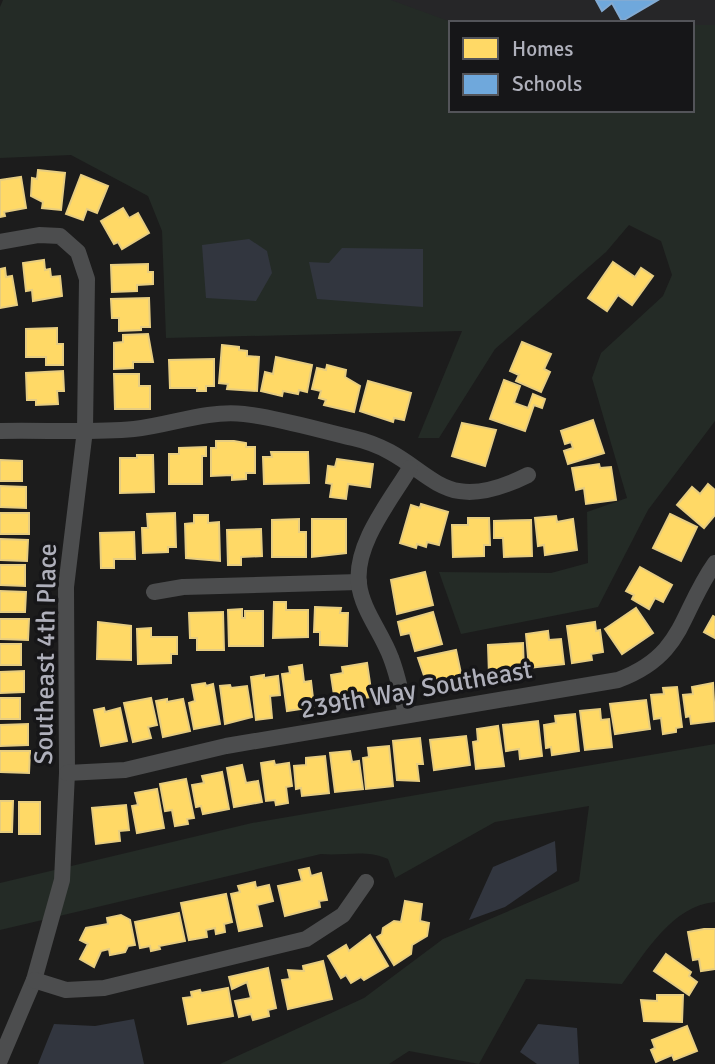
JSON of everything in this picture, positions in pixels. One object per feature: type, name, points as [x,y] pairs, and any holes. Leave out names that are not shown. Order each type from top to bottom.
[{"type":"street","name":"Southeast 4th Place","points":[[0,242],[51,234],[71,243],[78,252],[87,279],[85,430],[66,587],[67,773],[62,880],[34,980],[0,1060]]},
{"type":"street","points":[[0,431],[152,426],[203,414],[246,414],[368,442],[451,490],[468,494],[503,487],[528,475]]},
{"type":"street","points":[[406,715],[391,658],[363,600],[359,582],[362,556],[371,534],[410,468]]},
{"type":"street","name":"239th Way Southeast","points":[[67,773],[125,770],[226,746],[618,680],[657,661],[671,646],[702,581],[715,563]]},
{"type":"street","points":[[154,592],[183,587],[359,582]]},
{"type":"street","points":[[34,980],[66,990],[104,988],[306,939],[342,915],[366,883]]},
{"type":"shaded area","points":[[3,0],[391,0],[449,21],[449,112],[694,112],[694,25],[715,25],[715,421],[648,510],[598,607],[461,634],[439,572],[551,573],[588,563],[587,512],[627,498],[592,378],[601,353],[663,296],[672,275],[661,241],[629,225],[606,252],[495,349],[439,438],[418,438],[462,331],[166,338],[162,231],[148,196],[71,155],[0,158],[0,7]]},
{"type":"shaded area","points":[[51,0],[715,0],[715,53],[694,53],[694,21],[449,23]]},
{"type":"shaded area","points":[[249,239],[267,251],[272,273],[256,301],[206,298],[202,245]]},
{"type":"shaded area","points":[[342,248],[423,249],[423,307],[317,299],[309,262],[329,263]]},
{"type":"shaded area","points":[[715,744],[715,902],[700,905],[673,921],[661,932],[622,984],[526,979],[479,1064],[409,1051],[389,1064],[220,1064],[364,998],[443,939],[579,881],[589,806],[495,822],[395,878],[388,859],[380,856],[321,854],[0,930],[0,883],[252,823]]},
{"type":"shaded area","points":[[555,841],[557,871],[505,907],[469,920],[493,867]]},
{"type":"shaded area","points":[[134,1019],[144,1064],[38,1064],[54,1024],[95,1026]]},
{"type":"shaded area","points":[[538,1024],[577,1028],[579,1064],[537,1064],[520,1052]]},
{"type":"building: Homes","points":[[38,170],[65,173],[61,210],[42,208],[43,202],[31,196],[32,178],[37,179]]},
{"type":"building: Homes","points":[[81,175],[108,186],[97,213],[87,209],[83,220],[66,214]]},
{"type":"building: Homes","points":[[21,177],[26,208],[4,212],[5,216],[0,217],[0,180]]},
{"type":"building: Homes","points":[[123,208],[129,218],[138,213],[149,233],[122,249],[118,242],[114,244],[101,221]]},
{"type":"building: Homes","points":[[44,260],[45,270],[50,269],[51,277],[60,276],[62,296],[33,301],[32,290],[26,291],[23,263]]},
{"type":"building: Homes","points":[[613,262],[635,277],[641,268],[653,276],[632,305],[618,295],[607,311],[588,298]]},
{"type":"building: Homes","points":[[148,264],[148,272],[153,272],[153,284],[137,285],[137,291],[112,292],[111,265]]},
{"type":"building: Homes","points":[[5,268],[6,277],[12,276],[17,305],[0,308],[0,269]]},
{"type":"building: Homes","points":[[149,298],[150,327],[119,331],[119,318],[112,318],[111,299]]},
{"type":"building: Homes","points":[[57,328],[57,344],[63,344],[63,365],[46,365],[46,357],[26,357],[26,329]]},
{"type":"building: Homes","points":[[148,334],[153,362],[133,362],[133,368],[114,369],[114,343],[123,342],[123,335]]},
{"type":"building: Homes","points":[[522,342],[551,354],[544,369],[550,372],[541,392],[516,381],[519,375],[510,371]]},
{"type":"building: Homes","points":[[222,345],[239,347],[239,350],[247,351],[247,356],[259,357],[257,391],[227,389],[228,384],[219,383]]},
{"type":"building: Homes","points":[[276,357],[312,365],[307,392],[299,390],[298,394],[283,391],[282,396],[261,391],[265,372],[273,374]]},
{"type":"building: Homes","points":[[214,359],[214,386],[206,386],[206,391],[197,391],[197,388],[170,388],[169,360]]},
{"type":"building: Homes","points":[[327,365],[346,370],[345,377],[360,386],[354,412],[324,405],[326,400],[319,398],[321,391],[312,389],[317,368],[326,370]]},
{"type":"building: Homes","points":[[63,371],[64,391],[57,391],[58,404],[36,405],[36,400],[27,400],[26,373]]},
{"type":"building: Homes","points":[[114,374],[139,374],[139,386],[150,386],[150,409],[115,409]]},
{"type":"building: Homes","points":[[504,380],[520,386],[514,403],[528,408],[533,394],[545,399],[542,408],[534,405],[525,431],[490,419]]},
{"type":"building: Homes","points":[[368,381],[411,393],[404,420],[394,418],[393,422],[360,411]]},
{"type":"building: Homes","points":[[593,420],[604,453],[568,464],[564,451],[573,448],[571,442],[565,444],[561,431]]},
{"type":"building: Homes","points":[[462,423],[496,430],[485,466],[452,456]]},
{"type":"building: Homes","points":[[216,441],[234,441],[246,443],[246,447],[255,447],[255,473],[246,473],[246,479],[232,480],[232,475],[211,476],[211,448],[216,448]]},
{"type":"building: Homes","points":[[206,447],[206,456],[202,456],[202,484],[169,484],[169,454],[179,454],[179,448]]},
{"type":"building: Homes","points":[[271,452],[308,452],[309,483],[264,484],[263,457],[272,457]]},
{"type":"building: Homes","points":[[137,455],[153,455],[154,492],[120,493],[120,458],[137,458]]},
{"type":"building: Homes","points":[[337,459],[373,464],[370,487],[348,484],[346,499],[330,497],[332,484],[326,483],[328,466],[335,467]]},
{"type":"building: Homes","points":[[0,460],[22,461],[22,481],[0,481]]},
{"type":"building: Homes","points":[[599,464],[600,468],[611,467],[616,500],[586,504],[584,488],[576,490],[572,468]]},
{"type":"building: Homes","points":[[708,484],[715,490],[715,515],[704,528],[677,505],[692,487],[700,494]]},
{"type":"building: Homes","points":[[0,486],[26,487],[26,508],[0,507]]},
{"type":"building: Homes","points":[[421,504],[448,512],[439,545],[427,542],[426,547],[417,544],[416,548],[400,543],[411,505],[420,508]]},
{"type":"building: Homes","points":[[0,513],[29,513],[29,534],[0,534]]},
{"type":"building: Homes","points":[[175,513],[176,547],[168,547],[168,552],[143,553],[142,528],[148,528],[147,514]]},
{"type":"building: Homes","points":[[670,514],[697,527],[681,561],[653,548]]},
{"type":"building: Homes","points":[[194,515],[208,515],[208,523],[219,522],[220,561],[186,558],[185,524],[194,523]]},
{"type":"building: Homes","points":[[556,516],[557,522],[573,519],[577,550],[545,555],[544,545],[538,546],[535,518]]},
{"type":"building: Homes","points":[[468,518],[489,518],[490,545],[484,545],[484,556],[453,557],[452,525],[468,525]]},
{"type":"building: Homes","points":[[299,519],[299,532],[306,532],[306,557],[272,557],[272,520]]},
{"type":"building: Homes","points":[[312,519],[346,519],[346,553],[312,557]]},
{"type":"building: Homes","points":[[531,520],[532,556],[504,557],[503,538],[494,538],[494,521]]},
{"type":"building: Homes","points":[[261,529],[262,556],[241,557],[241,565],[228,565],[227,530]]},
{"type":"building: Homes","points":[[134,532],[135,559],[114,559],[114,568],[101,568],[100,533]]},
{"type":"building: Homes","points":[[0,539],[28,540],[27,561],[0,560]]},
{"type":"building: Homes","points":[[0,565],[25,565],[25,586],[0,585]]},
{"type":"building: Homes","points":[[640,567],[672,585],[663,602],[655,598],[649,609],[632,599],[634,595],[626,591]]},
{"type":"building: Homes","points":[[425,572],[433,605],[397,614],[391,580]]},
{"type":"building: Homes","points":[[0,591],[26,592],[25,612],[0,612]]},
{"type":"building: Homes","points":[[274,602],[286,602],[286,610],[308,610],[308,637],[273,638]]},
{"type":"building: Homes","points":[[315,607],[341,608],[340,613],[348,613],[347,646],[320,645],[320,632],[314,632]]},
{"type":"building: Homes","points":[[636,608],[653,633],[622,654],[605,629]]},
{"type":"building: Homes","points":[[242,609],[242,618],[245,618],[245,611],[263,611],[263,646],[229,646],[228,610]]},
{"type":"building: Homes","points":[[223,612],[224,650],[197,650],[197,638],[190,638],[189,613]]},
{"type":"building: Homes","points":[[433,612],[442,644],[415,651],[410,633],[401,635],[398,622]]},
{"type":"building: Homes","points":[[713,616],[715,617],[715,638],[704,632]]},
{"type":"building: Homes","points":[[0,619],[29,619],[28,640],[0,639]]},
{"type":"building: Homes","points":[[98,622],[131,626],[131,660],[97,659]]},
{"type":"building: Homes","points":[[595,622],[596,631],[600,630],[603,652],[591,654],[592,660],[572,663],[567,626]]},
{"type":"building: Homes","points":[[151,628],[151,637],[177,637],[177,654],[171,654],[171,663],[138,664],[137,629]]},
{"type":"building: Homes","points":[[548,631],[549,640],[561,639],[564,664],[529,668],[526,634]]},
{"type":"building: Homes","points":[[523,643],[524,673],[489,675],[488,645]]},
{"type":"building: Homes","points":[[0,644],[21,644],[21,665],[0,665]]},
{"type":"building: Homes","points":[[456,650],[463,683],[429,690],[418,658]]},
{"type":"building: Homes","points":[[367,663],[372,697],[335,702],[331,675],[343,673],[342,667]]},
{"type":"building: Homes","points":[[302,665],[304,682],[311,681],[314,707],[287,711],[282,674],[290,673],[289,667]]},
{"type":"building: Homes","points":[[24,671],[24,692],[0,693],[0,672]]},
{"type":"building: Homes","points":[[264,675],[264,678],[278,676],[280,695],[270,696],[272,718],[256,720],[251,677]]},
{"type":"building: Homes","points":[[205,683],[206,686],[213,684],[220,724],[194,729],[189,703],[195,701],[192,685]]},
{"type":"building: Homes","points":[[713,683],[715,721],[691,724],[690,716],[686,717],[683,695],[693,694],[692,687]]},
{"type":"building: Homes","points":[[230,685],[231,688],[247,686],[252,717],[225,724],[220,686]]},
{"type":"building: Homes","points":[[677,687],[682,727],[676,728],[676,732],[663,734],[661,718],[654,719],[651,695],[664,694],[663,688]]},
{"type":"building: Homes","points":[[0,698],[20,698],[20,719],[0,719]]},
{"type":"building: Homes","points":[[151,698],[157,725],[148,727],[151,738],[133,742],[124,703]]},
{"type":"building: Homes","points":[[167,699],[167,702],[183,699],[190,731],[163,737],[156,701]]},
{"type":"building: Homes","points":[[646,700],[650,729],[615,734],[610,704]]},
{"type":"building: Homes","points":[[104,708],[105,712],[120,708],[127,741],[101,746],[94,710]]},
{"type":"building: Homes","points":[[600,709],[601,720],[609,719],[612,747],[585,750],[580,711]]},
{"type":"building: Homes","points":[[575,714],[579,751],[552,755],[551,747],[546,748],[544,725],[556,723],[555,716]]},
{"type":"building: Homes","points":[[538,721],[542,756],[520,759],[519,749],[506,751],[503,725]]},
{"type":"building: Homes","points":[[28,724],[28,745],[0,746],[0,725]]},
{"type":"building: Homes","points":[[498,726],[504,766],[476,769],[473,742],[478,741],[477,729]]},
{"type":"building: Homes","points":[[466,736],[470,765],[434,770],[430,740]]},
{"type":"building: Homes","points":[[420,738],[423,764],[417,764],[419,781],[397,780],[393,741]]},
{"type":"building: Homes","points":[[389,746],[393,786],[366,789],[363,758],[369,757],[368,748]]},
{"type":"building: Homes","points":[[0,751],[30,751],[29,773],[0,772]]},
{"type":"building: Homes","points":[[350,751],[352,762],[359,761],[363,789],[335,792],[330,753]]},
{"type":"building: Homes","points":[[325,756],[329,793],[302,796],[301,788],[296,789],[294,766],[306,765],[306,758]]},
{"type":"building: Homes","points":[[274,761],[275,765],[289,763],[292,786],[286,787],[288,803],[276,805],[275,800],[266,801],[261,763]]},
{"type":"building: Homes","points":[[242,765],[246,783],[258,781],[262,802],[234,807],[227,768]]},
{"type":"building: Homes","points":[[222,772],[229,809],[203,814],[201,806],[196,807],[192,785],[204,783],[202,776]]},
{"type":"building: Homes","points":[[186,779],[194,818],[187,819],[188,824],[175,826],[172,810],[165,811],[160,784]]},
{"type":"building: Homes","points":[[157,789],[164,828],[137,833],[132,806],[138,805],[135,793]]},
{"type":"building: Homes","points":[[0,801],[13,801],[12,832],[0,832]]},
{"type":"building: Homes","points":[[19,802],[40,802],[40,834],[19,834]]},
{"type":"building: Homes","points":[[126,805],[129,830],[119,831],[120,841],[96,844],[92,808]]},
{"type":"building: Homes","points":[[309,868],[311,876],[321,873],[327,900],[319,901],[320,907],[285,916],[278,886],[302,881],[299,870]]},
{"type":"building: Homes","points":[[255,882],[256,888],[269,885],[273,901],[257,905],[262,926],[239,931],[231,894],[240,892],[238,886]]},
{"type":"building: Homes","points":[[226,894],[232,922],[224,924],[225,932],[216,934],[215,928],[206,930],[207,937],[189,940],[181,903]]},
{"type":"building: Homes","points":[[405,901],[422,904],[420,921],[429,923],[427,936],[412,945],[411,954],[394,965],[377,937],[382,934],[383,928],[394,921],[401,922]]},
{"type":"building: Homes","points":[[179,913],[185,941],[159,946],[160,949],[151,951],[150,946],[140,948],[135,922]]},
{"type":"building: Homes","points":[[121,915],[130,920],[135,945],[128,946],[125,952],[110,955],[109,949],[101,951],[94,967],[80,959],[88,944],[80,940],[86,928],[108,924],[107,918]]},
{"type":"building: Homes","points":[[715,929],[715,969],[701,971],[699,959],[693,960],[688,932]]},
{"type":"building: Homes","points":[[370,935],[388,966],[364,980],[361,977],[351,983],[346,975],[341,978],[328,956],[346,945],[349,951]]},
{"type":"building: Homes","points":[[666,954],[691,972],[689,976],[697,982],[689,995],[654,971]]},
{"type":"building: Homes","points":[[323,961],[332,999],[288,1009],[282,980],[290,979],[288,970],[304,971],[303,966]]},
{"type":"building: Homes","points":[[268,968],[276,1008],[268,1010],[269,1016],[253,1020],[251,1014],[239,1017],[235,1001],[251,998],[247,982],[232,989],[229,977]]},
{"type":"building: Homes","points":[[228,988],[233,1016],[188,1024],[183,998],[192,997],[191,992],[200,990],[201,993]]},
{"type":"building: Homes","points":[[657,995],[683,995],[682,1022],[644,1021],[641,1000],[657,1001]]},
{"type":"building: Homes","points":[[687,1026],[697,1051],[674,1060],[672,1055],[656,1062],[651,1050],[655,1048],[652,1040]]},
{"type":"building: Schools","points":[[596,0],[658,0],[622,21],[612,3],[602,11]]}]
